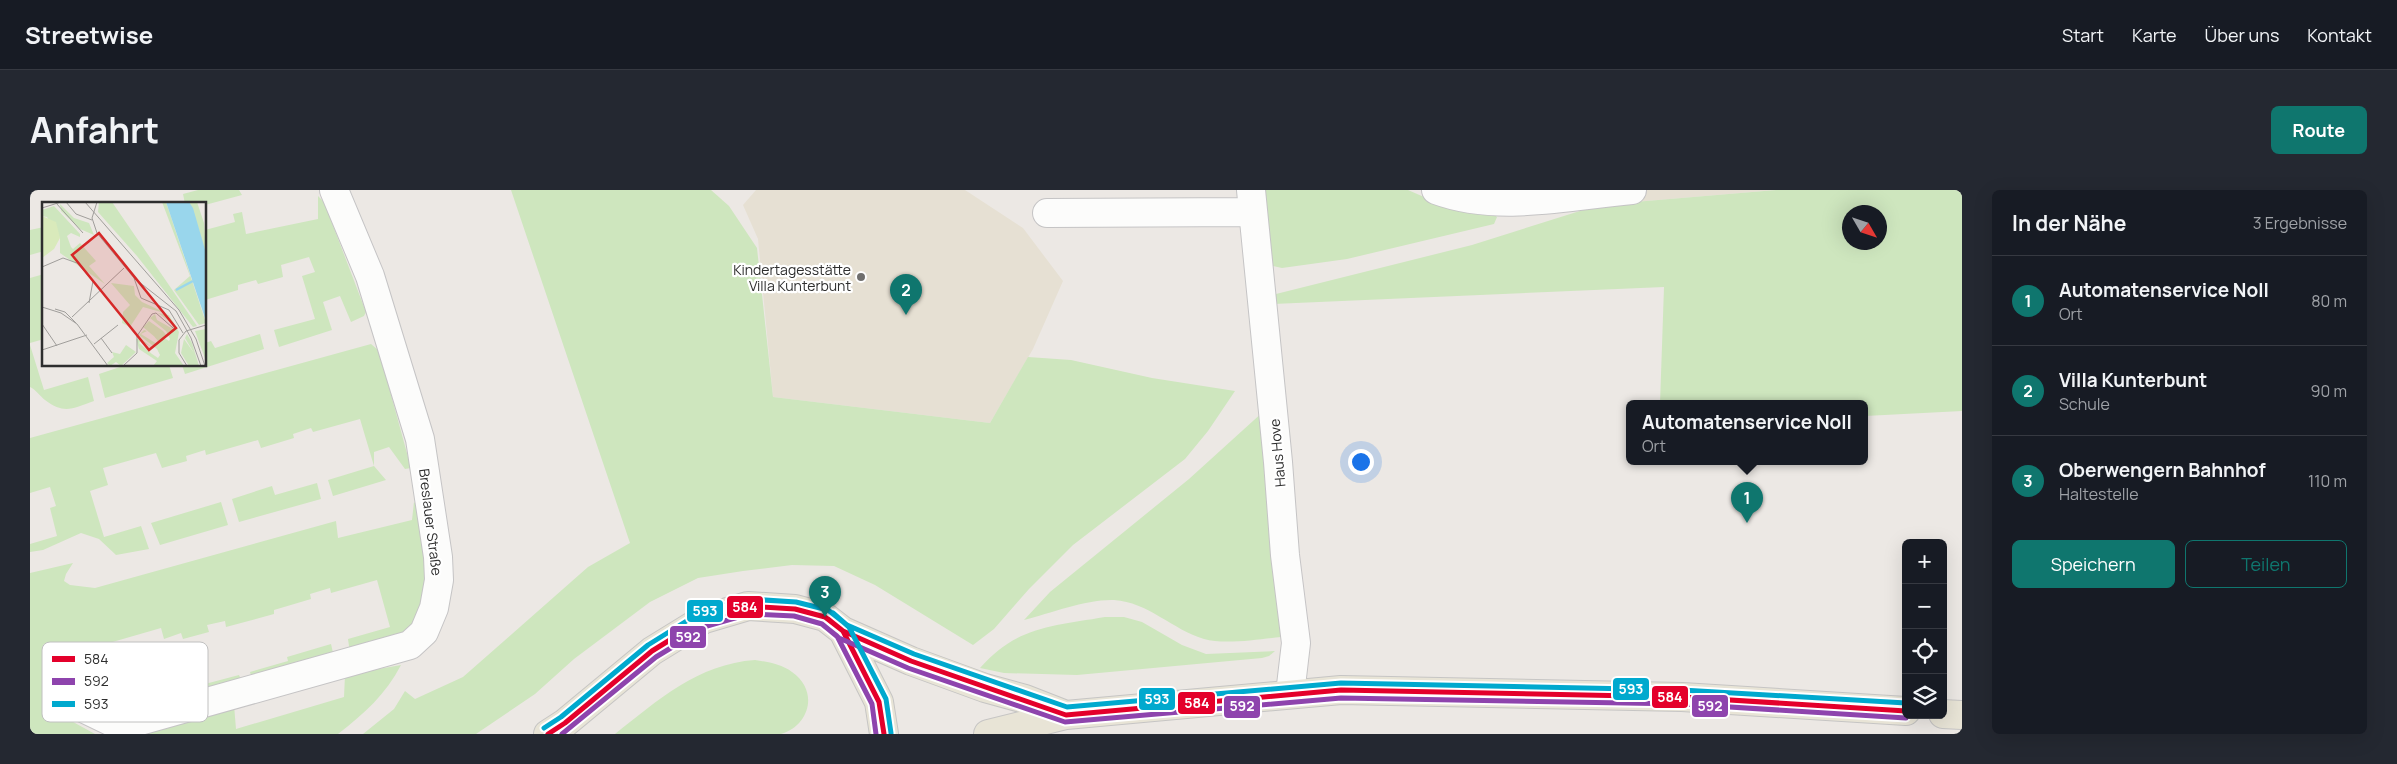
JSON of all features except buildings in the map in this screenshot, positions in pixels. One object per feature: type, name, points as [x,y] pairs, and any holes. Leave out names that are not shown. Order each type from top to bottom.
[{"type":"main road","points":[[548,734],[565,723],[652,651],[704,619],[748,606],[795,609],[825,617],[843,631],[963,681],[1025,699],[1066,715]]},
{"type":"main road","points":[[843,631],[879,702],[884,734]]},
{"type":"main road","points":[[988,734],[1066,715],[1341,690],[1682,697],[1902,711]]},
{"type":"main road","points":[[1947,714],[1962,715]]},
{"type":"street","name":"Breslauer Straße","points":[[208,702],[410,645],[424,632],[434,608],[439,580],[420,439],[370,276],[334,190]]},
{"type":"street","points":[[1436,190],[1484,202],[1511,202],[1632,190]]},
{"type":"street","name":"Haus Hove","points":[[1047,213],[1252,201],[1278,462],[1285,555],[1296,643],[1290,694]]},
{"type":"street","name":"Breslauer Straße","points":[[112,722],[129,724],[136,722]]},
{"type":"shaded area","points":[[756,190],[965,190],[1023,228],[1063,281],[1033,349],[990,423],[773,397],[758,239],[743,205]]},
{"type":"shaded area","points":[[1511,190],[1776,190],[1599,205]]},
{"type":"green space","points":[[198,190],[239,190],[242,195],[206,205],[206,202],[185,202],[183,194]]},
{"type":"green space","points":[[511,190],[711,190],[729,206],[757,248],[773,397],[990,423],[1028,357],[1071,360],[1152,378],[1235,391],[1208,431],[1185,459],[1073,545],[1029,589],[994,629],[973,645],[875,585],[834,566],[792,565],[743,571],[698,578],[650,602],[574,659],[535,694],[476,734],[363,734],[394,709],[405,691],[415,699],[463,677],[588,567],[630,543]]},
{"type":"green space","points":[[1261,190],[1408,190],[1440,204],[1494,214],[1497,217],[1494,224],[1347,259],[1282,268],[1273,266],[1269,261]]},
{"type":"green space","points":[[1776,190],[1962,190],[1962,411],[1868,416],[1868,400],[1660,400],[1664,287],[1273,304],[1276,294],[1472,245],[1599,205]]},
{"type":"green space","points":[[318,196],[324,202],[366,312],[364,316],[351,322],[340,296],[323,302],[332,330],[279,347],[274,330],[315,319],[302,276],[315,272],[309,257],[281,265],[283,277],[258,284],[256,280],[238,285],[238,290],[206,300],[206,230],[235,222],[233,214],[242,212],[246,234],[318,219]]},
{"type":"green space","points":[[42,227],[42,252],[30,255],[30,230]]},
{"type":"green space","points":[[42,275],[42,340],[30,343],[30,278]]},
{"type":"green space","points":[[260,334],[264,349],[185,374],[182,366],[206,366],[206,343],[211,341],[215,348]]},
{"type":"green space","points":[[371,344],[378,350],[381,358],[411,468],[405,469],[389,447],[374,452],[374,466],[360,419],[313,432],[311,428],[293,434],[294,438],[261,448],[258,440],[206,455],[205,450],[186,456],[187,461],[162,468],[156,453],[103,468],[108,485],[90,491],[104,537],[141,526],[149,549],[116,555],[99,539],[81,533],[43,550],[30,552],[30,544],[57,536],[50,508],[56,506],[50,487],[30,493],[30,438]]},
{"type":"green space","points":[[30,345],[44,390],[88,377],[94,401],[75,408],[64,409],[52,405],[30,387]]},
{"type":"green space","points":[[123,366],[169,366],[173,378],[105,398],[99,374]]},
{"type":"green space","points":[[1264,411],[1277,504],[1268,517],[1281,637],[1232,642],[1212,641],[1193,635],[1138,606],[1114,600],[1081,604],[1024,620],[1050,592],[1189,479]]},
{"type":"green space","points":[[374,466],[386,480],[333,496],[328,480]]},
{"type":"green space","points":[[317,483],[321,499],[239,522],[232,499],[272,486],[275,495]]},
{"type":"green space","points":[[221,502],[228,525],[160,545],[151,523]]},
{"type":"green space","points":[[414,502],[420,515],[424,563],[423,597],[419,612],[412,626],[401,637],[384,644],[350,653],[348,639],[390,627],[377,580],[331,593],[330,588],[310,594],[311,599],[274,610],[274,614],[226,627],[225,621],[207,625],[209,632],[183,639],[181,633],[164,639],[161,628],[112,642],[42,642],[42,722],[73,722],[95,734],[30,734],[30,573],[73,563],[64,581],[70,585],[95,588],[336,521],[338,538],[412,520]]},
{"type":"green space","points":[[1105,617],[1124,617],[1142,622],[1182,645],[1206,654],[1275,651],[1269,656],[1262,658],[1077,675],[1004,673],[980,668],[994,654],[1022,636],[1052,626]]},
{"type":"green space","points":[[331,644],[334,657],[253,683],[250,672],[288,661],[287,657]]},
{"type":"green space","points":[[755,660],[788,669],[806,688],[808,707],[799,723],[791,730],[781,734],[615,734],[663,697],[697,676],[715,668]]},
{"type":"green space","points":[[401,665],[374,703],[338,734],[138,734],[178,722],[208,722],[208,713],[234,705],[236,729],[344,697],[345,675]]},
{"type":"green space","points":[[239,675],[243,684],[208,694],[208,683]]},
{"type":"transit line","name":"593","points":[[544,728],[561,717],[648,645],[701,612],[748,599],[796,602],[828,610],[847,625],[914,654],[1067,707],[1341,683],[1682,690],[1902,703]]},
{"type":"transit line","name":"584","points":[[548,734],[565,723],[652,651],[704,619],[748,606],[795,609],[825,617],[843,631],[911,661],[1066,715],[1341,690],[1682,697],[1902,711]]},
{"type":"transit line","name":"593","points":[[833,613],[849,627],[886,699],[891,733]]},
{"type":"transit line","name":"592","points":[[562,734],[656,657],[707,626],[749,614],[794,616],[822,624],[839,638],[908,668],[1065,722],[1341,698],[1682,704],[1902,718]]},
{"type":"transit line","name":"584","points":[[828,619],[843,631],[879,702],[884,734]]},
{"type":"transit line","name":"592","points":[[823,625],[837,636],[872,704],[876,734]]},
{"type":"place","name":"Kindertagesstätte Villa Kunterbunt","points":[[861,277]]},
{"type":"place","name":"Villa Kunterbunt","points":[[906,315]]},
{"type":"place","name":"Automatenservice Noll","points":[[1747,523]]},
{"type":"place","name":"Oberwengern Bahnhof","points":[[825,617]]}]
